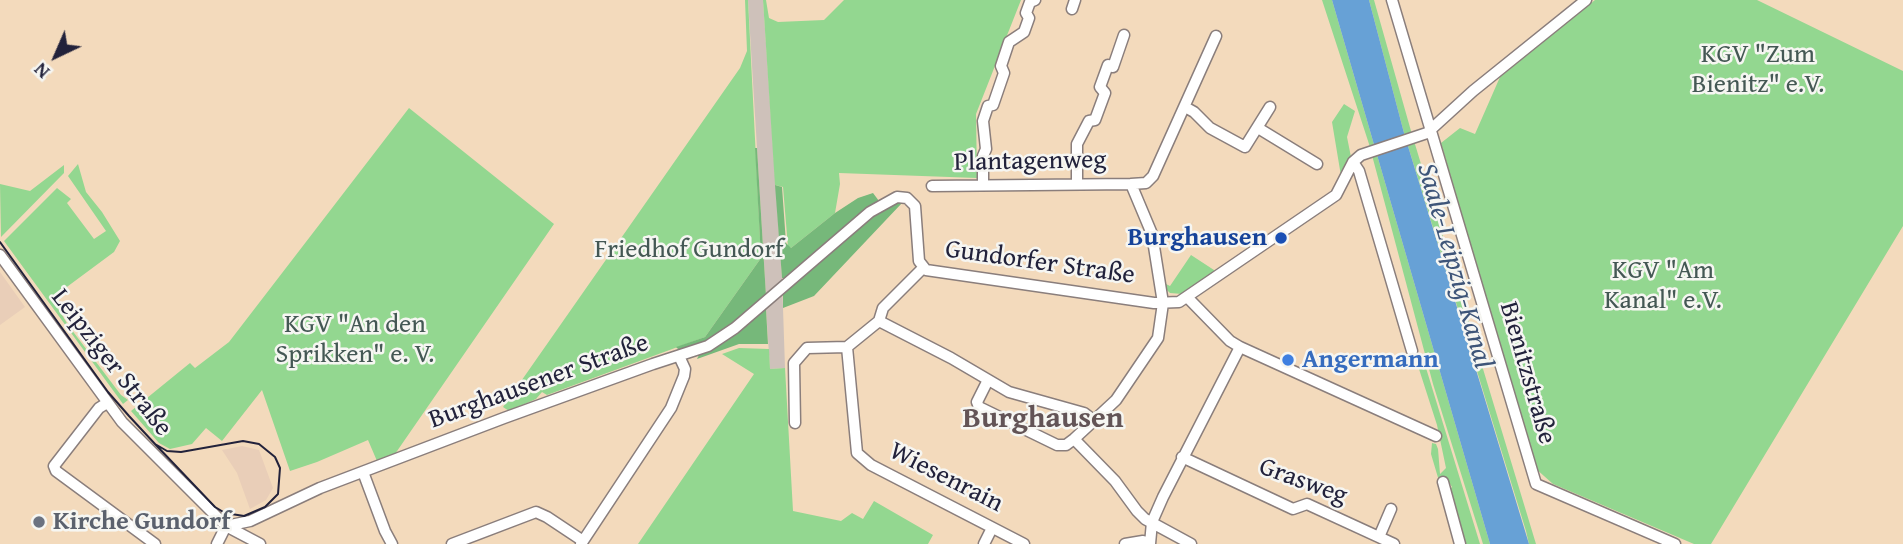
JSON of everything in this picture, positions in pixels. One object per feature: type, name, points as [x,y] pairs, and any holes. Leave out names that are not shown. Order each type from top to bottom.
[{"type":"street","points":[[983,185],[983,156],[986,149],[983,121],[988,106],[993,105],[1004,73],[1001,66],[1009,42],[1024,32],[1029,18],[1026,13],[1030,2],[1035,0]]},
{"type":"street","points":[[1392,0],[1431,129]]},
{"type":"street","points":[[1436,436],[1240,347],[1184,300],[1336,195],[1353,162],[1367,153],[1418,137],[1431,129],[1586,0]]},
{"type":"street","points":[[1077,184],[1077,144],[1089,121],[1095,120],[1105,93],[1100,87],[1108,65],[1113,67],[1124,35]]},
{"type":"street","points":[[1131,184],[1146,183],[1153,176],[1216,36]]},
{"type":"street","points":[[1185,107],[1210,128],[1243,147],[1247,146],[1270,107]]},
{"type":"street","points":[[1258,128],[1317,164]]},
{"type":"street","name":"Bienitzstraße","points":[[1431,129],[1536,484],[1675,544]]},
{"type":"street","points":[[1353,162],[1359,170],[1412,351]]},
{"type":"street","name":"Plantagenweg","points":[[932,186],[1131,184],[1154,243],[1163,303],[1158,338],[1116,400],[1074,439]]},
{"type":"street","name":"Gundorfer Straße","points":[[841,237],[883,204],[897,197],[907,198],[912,201],[917,212],[919,261],[923,268],[929,271],[1163,303],[1184,300]]},
{"type":"street","name":"Burghausener Straße","points":[[226,526],[259,517],[320,488],[708,346],[720,340],[841,237]]},
{"type":"street","name":"Leipziger Straße","points":[[0,255],[107,403],[226,526],[260,544]]},
{"type":"street","points":[[795,423],[793,363],[807,348],[847,347],[879,321],[883,308],[923,268]]},
{"type":"street","points":[[879,321],[1009,392],[1084,413],[1093,420]]},
{"type":"street","name":"Wiesenrain","points":[[847,347],[857,453],[871,465],[1024,544]]},
{"type":"street","points":[[1125,544],[1143,541],[1150,544],[1152,522],[1182,457],[1240,347]]},
{"type":"street","points":[[452,544],[536,512],[582,543],[671,408],[684,376],[685,369],[679,356]]},
{"type":"street","points":[[988,380],[977,402],[979,407],[1057,445],[1066,445],[1074,439],[1115,481],[1137,511],[1191,544]]},
{"type":"street","points":[[107,403],[99,408],[54,466],[56,471],[155,544]]},
{"type":"street","name":"Grasweg","points":[[1182,457],[1293,509],[1307,504],[1394,544]]},
{"type":"street","points":[[363,472],[392,544]]},
{"type":"street","points":[[1443,482],[1461,544]]},
{"type":"street","name":"Grasweg","points":[[1364,544],[1374,535],[1391,509]]},
{"type":"street","points":[[217,544],[226,526]]},
{"type":"street","points":[[984,544],[992,528]]},
{"type":"shaded area","points":[[748,0],[763,0],[782,278],[785,368],[770,369],[766,309],[769,306],[769,294],[766,296]]},
{"type":"shaded area","points":[[0,272],[25,307],[0,325]]},
{"type":"shaded area","points":[[242,446],[259,450],[273,488],[266,500],[250,509],[237,473],[222,450]]},
{"type":"green space","name":"Friedhof Gundorf","points":[[745,0],[748,0],[761,258],[705,337],[547,395],[542,392],[536,399],[509,411],[503,407],[740,68],[747,51]]},
{"type":"green space","points":[[763,0],[766,0],[769,18],[778,22],[824,20],[844,0],[1021,0],[976,114],[977,178],[839,173],[835,213],[791,248],[788,247],[783,187],[775,185]]},
{"type":"green space","points":[[1322,0],[1332,0],[1490,544],[1483,544],[1433,384],[1369,144]]},
{"type":"green space","points":[[1369,0],[1374,0],[1536,544],[1529,544],[1404,133]]},
{"type":"green space","name":"KGV \"Am Kanal\" e.V.","points":[[1595,0],[1757,0],[1903,71],[1903,226],[1711,544],[1694,544],[1553,484],[1535,468],[1441,143],[1460,128],[1475,134],[1500,77]]},
{"type":"green space","points":[[1344,104],[1355,111],[1347,137],[1351,157],[1341,176],[1332,122]]},
{"type":"green space","name":"KGV \"An den Sprikken\" e. V.","points":[[409,108],[554,224],[395,454],[377,461],[368,440],[290,471],[262,390],[222,441],[206,428],[192,444],[170,449],[159,443],[131,411],[190,363],[195,368],[229,342]]},
{"type":"green space","points":[[755,148],[766,296],[727,330],[705,343],[680,351],[676,347],[705,337],[761,258]]},
{"type":"green space","points":[[78,164],[86,192],[120,241],[114,252],[56,295],[55,303],[68,325],[121,395],[128,400],[123,404],[4,241],[57,188],[71,199],[67,203],[94,239],[106,231],[68,176]]},
{"type":"green space","points":[[64,165],[64,173],[1,237],[0,184],[30,191]]},
{"type":"green space","points":[[775,185],[782,187],[786,243],[791,248],[858,198],[873,193],[879,201],[864,210],[782,278]]},
{"type":"green space","points":[[897,203],[902,203],[814,296],[783,308],[783,294],[866,221]]},
{"type":"green space","points":[[1191,255],[1214,270],[1214,273],[1182,294],[1170,293],[1164,283],[1170,286]]},
{"type":"green space","points":[[766,309],[768,344],[739,344],[697,359],[699,355],[737,334]]},
{"type":"green space","points":[[739,348],[769,349],[770,369],[785,368],[793,511],[841,521],[852,513],[863,519],[874,501],[933,535],[928,544],[638,544],[754,374],[722,354]]},
{"type":"green space","points":[[1426,368],[1480,544],[1463,544],[1449,490],[1452,487],[1439,481],[1431,454],[1432,443],[1436,444],[1438,449],[1440,474],[1446,468],[1437,425],[1419,369]]},
{"type":"water","points":[[1332,0],[1369,0],[1404,133],[1529,544],[1490,544]]},
{"type":"tram line","points":[[0,242],[108,392],[155,444],[215,507],[225,513],[244,516],[265,507],[278,494],[280,468],[275,457],[259,444],[243,441],[181,452],[167,451],[155,444]]},
{"type":"place","name":"Burghausen","points":[[1281,238]]},
{"type":"place","name":"Angermann","points":[[1288,360]]},
{"type":"place","name":"Kirche Gundorf","points":[[39,522]]},
{"type":"district","name":"Burghausen","points":[[1043,419]]},
{"type":"park label","name":"KGV \"Zum Bienitz\" e.V.","points":[[1758,70]]},
{"type":"water label","name":"Saale-Leipzig-Kanal","points":[[1454,266]]}]
